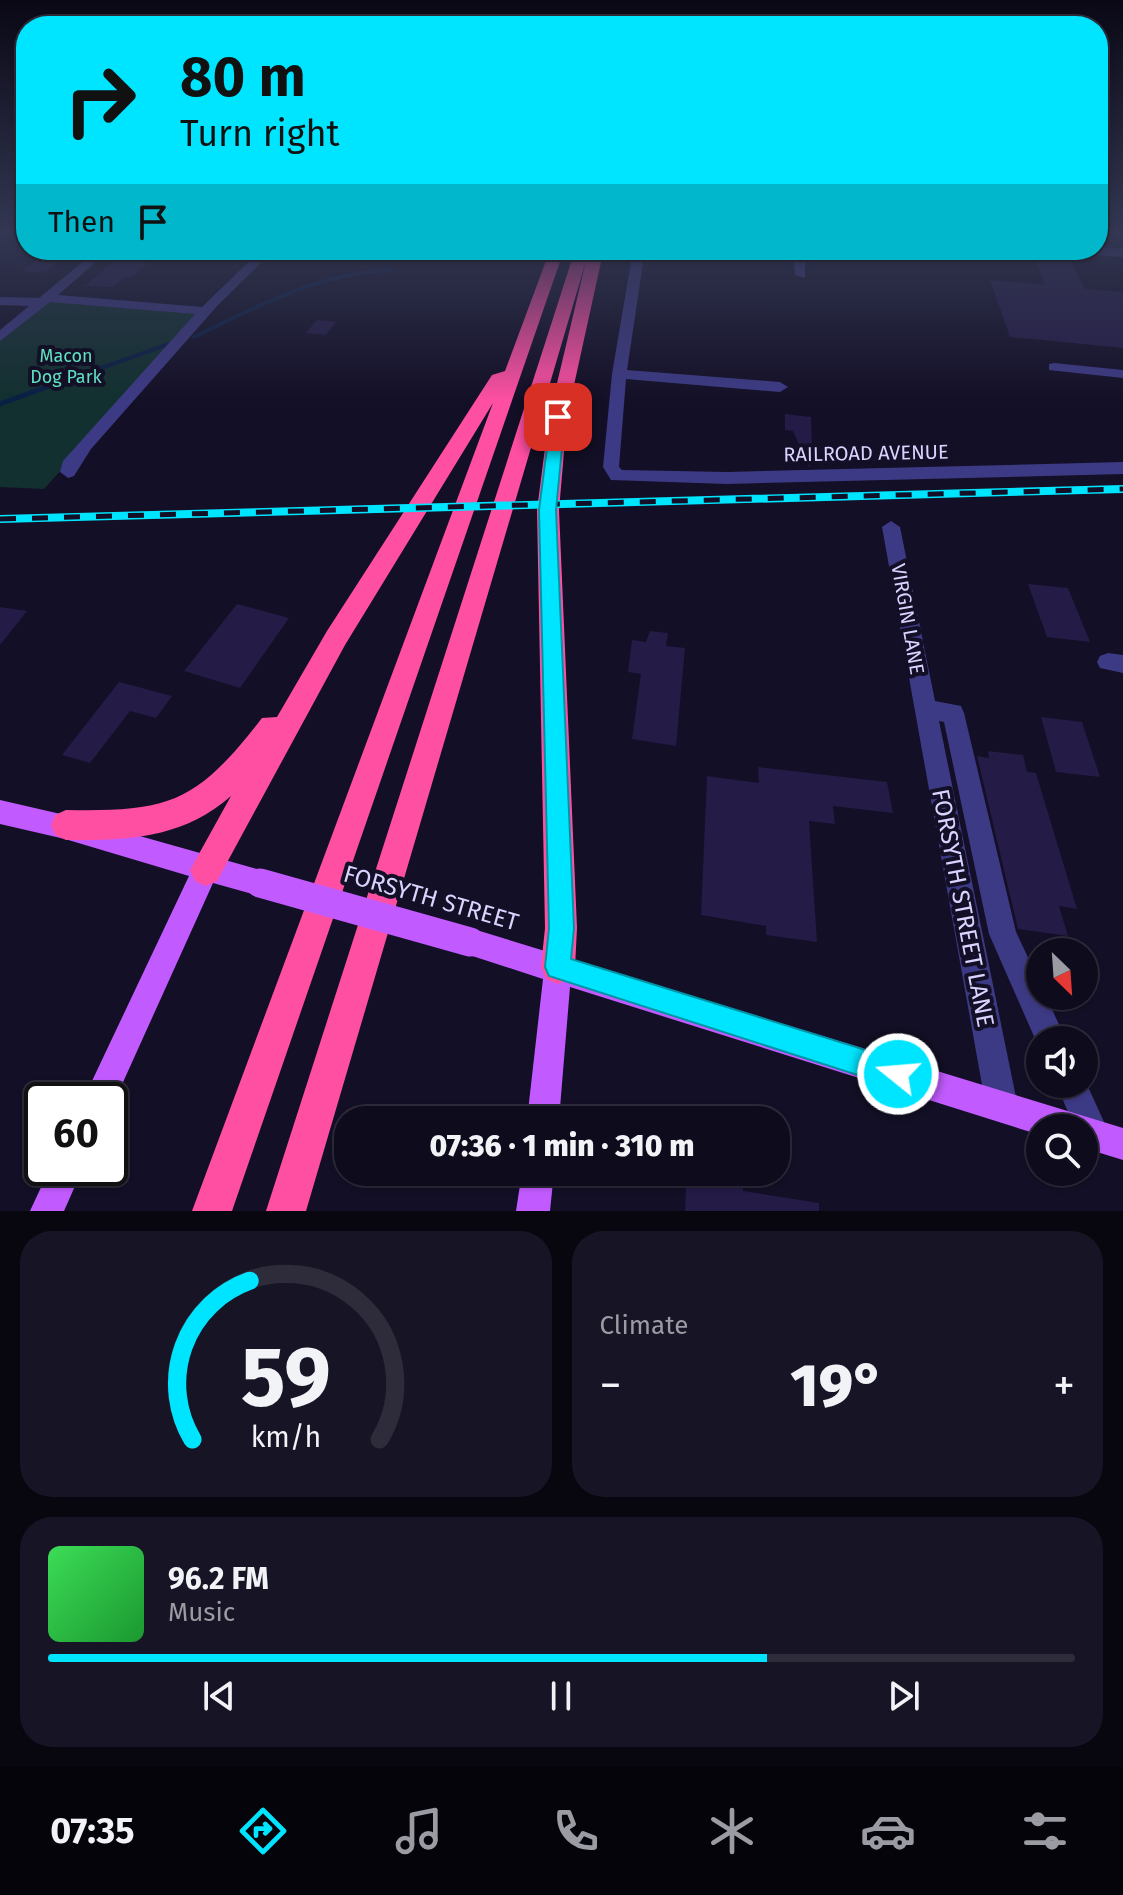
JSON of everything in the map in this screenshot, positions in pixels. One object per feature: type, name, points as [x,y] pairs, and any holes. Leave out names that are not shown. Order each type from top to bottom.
[{"type":"highway","points":[[212,1211],[542,290]]},
{"type":"highway","points":[[286,1211],[573,290]]},
{"type":"highway","points":[[558,967],[561,928],[548,510],[558,417],[588,290]]},
{"type":"highway","points":[[206,870],[336,638],[520,346]]},
{"type":"highway","points":[[66,825],[129,825],[163,821],[198,807],[216,795],[246,762],[336,638]]},
{"type":"main road","name":"FORSYTH STREET","points":[[0,812],[66,825],[206,870],[558,967],[1026,1114]]},
{"type":"main road","points":[[107,1082],[206,870]]},
{"type":"main road","points":[[544,1106],[558,967]]},
{"type":"main road","points":[[47,1211],[59,1186]]},
{"type":"main road","points":[[533,1211],[536,1186]]},
{"type":"street","points":[[0,337],[57,290]]},
{"type":"street","points":[[68,472],[69,465],[85,445],[228,290]]},
{"type":"street","points":[[633,290],[619,374],[780,387]]},
{"type":"street","points":[[0,301],[44,300],[206,311]]},
{"type":"street","points":[[1054,367],[1123,374]]},
{"type":"street","name":"RAILROAD AVENUE","points":[[619,374],[612,472],[617,476],[727,478],[1123,468]]},
{"type":"street","name":"VIRGIN LANE","points":[[891,527],[925,710]]},
{"type":"street","points":[[925,710],[953,713],[1003,934],[1045,1026]]},
{"type":"street","name":"FORSYTH STREET LANE","points":[[925,710],[1002,1107]]},
{"type":"green space","name":"Macon Dog Park","points":[[46,298],[205,311],[44,489],[0,487],[0,337]]},
{"type":"building","points":[[993,290],[1123,292],[1123,348],[1010,337]]},
{"type":"building","points":[[317,320],[336,322],[326,335],[306,333]]},
{"type":"building","points":[[785,414],[811,417],[812,446],[868,444],[877,461],[813,463],[809,467],[793,431],[785,430]]},
{"type":"building","points":[[1028,584],[1068,588],[1090,642],[1047,637]]},
{"type":"building","points":[[237,604],[289,618],[240,688],[184,671]]},
{"type":"building","points":[[0,607],[27,611],[0,645]]},
{"type":"building","points":[[650,631],[668,633],[666,646],[685,648],[676,746],[632,739],[641,674],[628,672],[632,640],[646,642]]},
{"type":"building","points":[[119,682],[172,696],[156,718],[130,711],[90,763],[62,755]]},
{"type":"building","points":[[1041,717],[1082,722],[1100,777],[1056,772]]},
{"type":"building","points":[[988,751],[1023,755],[1027,772],[1036,773],[1077,909],[1059,906],[1068,936],[1018,929],[977,756],[989,758]]},
{"type":"building","points":[[758,767],[887,782],[893,813],[833,806],[835,824],[809,821],[817,942],[766,935],[766,926],[701,915],[707,776],[759,783]]},
{"type":"building","points":[[681,1186],[743,1186],[743,1191],[819,1203],[819,1211],[685,1211],[686,1187]]},
{"type":"waterway","points":[[194,337],[299,290]]},
{"type":"waterway","points":[[39,390],[169,344]]},
{"type":"waterway","points":[[0,404],[44,388]]},
{"type":"railway","points":[[0,519],[1123,489]]},
{"type":"route","points":[[558,417],[548,510],[548,588],[561,928],[558,967],[898,1074]]}]
